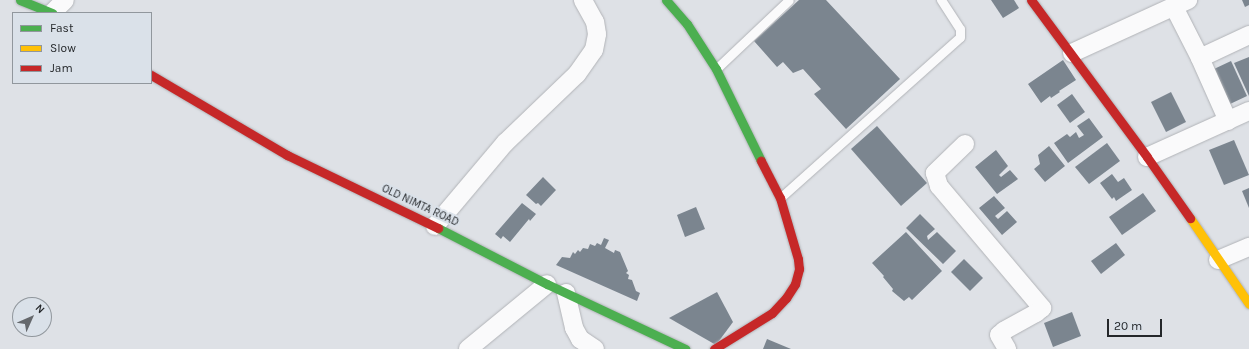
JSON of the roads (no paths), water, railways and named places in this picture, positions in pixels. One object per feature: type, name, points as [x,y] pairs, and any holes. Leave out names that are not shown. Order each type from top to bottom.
[{"type":"street","points":[[20,0],[50,12]]},
{"type":"street","points":[[53,12],[65,0]]},
{"type":"street","points":[[435,226],[505,143],[577,74],[594,50],[597,34],[595,22],[583,0]]},
{"type":"street","points":[[666,0],[687,24],[716,69],[780,198],[798,258],[799,269],[795,284],[786,298],[772,313],[714,349]]},
{"type":"street","points":[[1031,0],[1072,53],[1147,157],[1249,304]]},
{"type":"street","points":[[1072,53],[1182,2],[1200,58],[1228,120]]},
{"type":"street","points":[[1200,58],[1249,34]]},
{"type":"street","name":"OLD NIMTA ROAD","points":[[152,76],[287,155],[435,226],[547,284],[685,349]]},
{"type":"street","points":[[1147,157],[1249,111]]},
{"type":"street","points":[[965,144],[935,173],[939,186],[1042,308],[1004,331],[1000,335],[1007,349]]},
{"type":"street","points":[[1218,260],[1249,247]]},
{"type":"street","points":[[468,349],[547,284]]},
{"type":"street","points":[[566,293],[574,328],[580,339],[595,349]]},
{"type":"lane","points":[[716,69],[790,0]]},
{"type":"lane","points":[[780,198],[960,38],[960,29],[941,0]]}]
